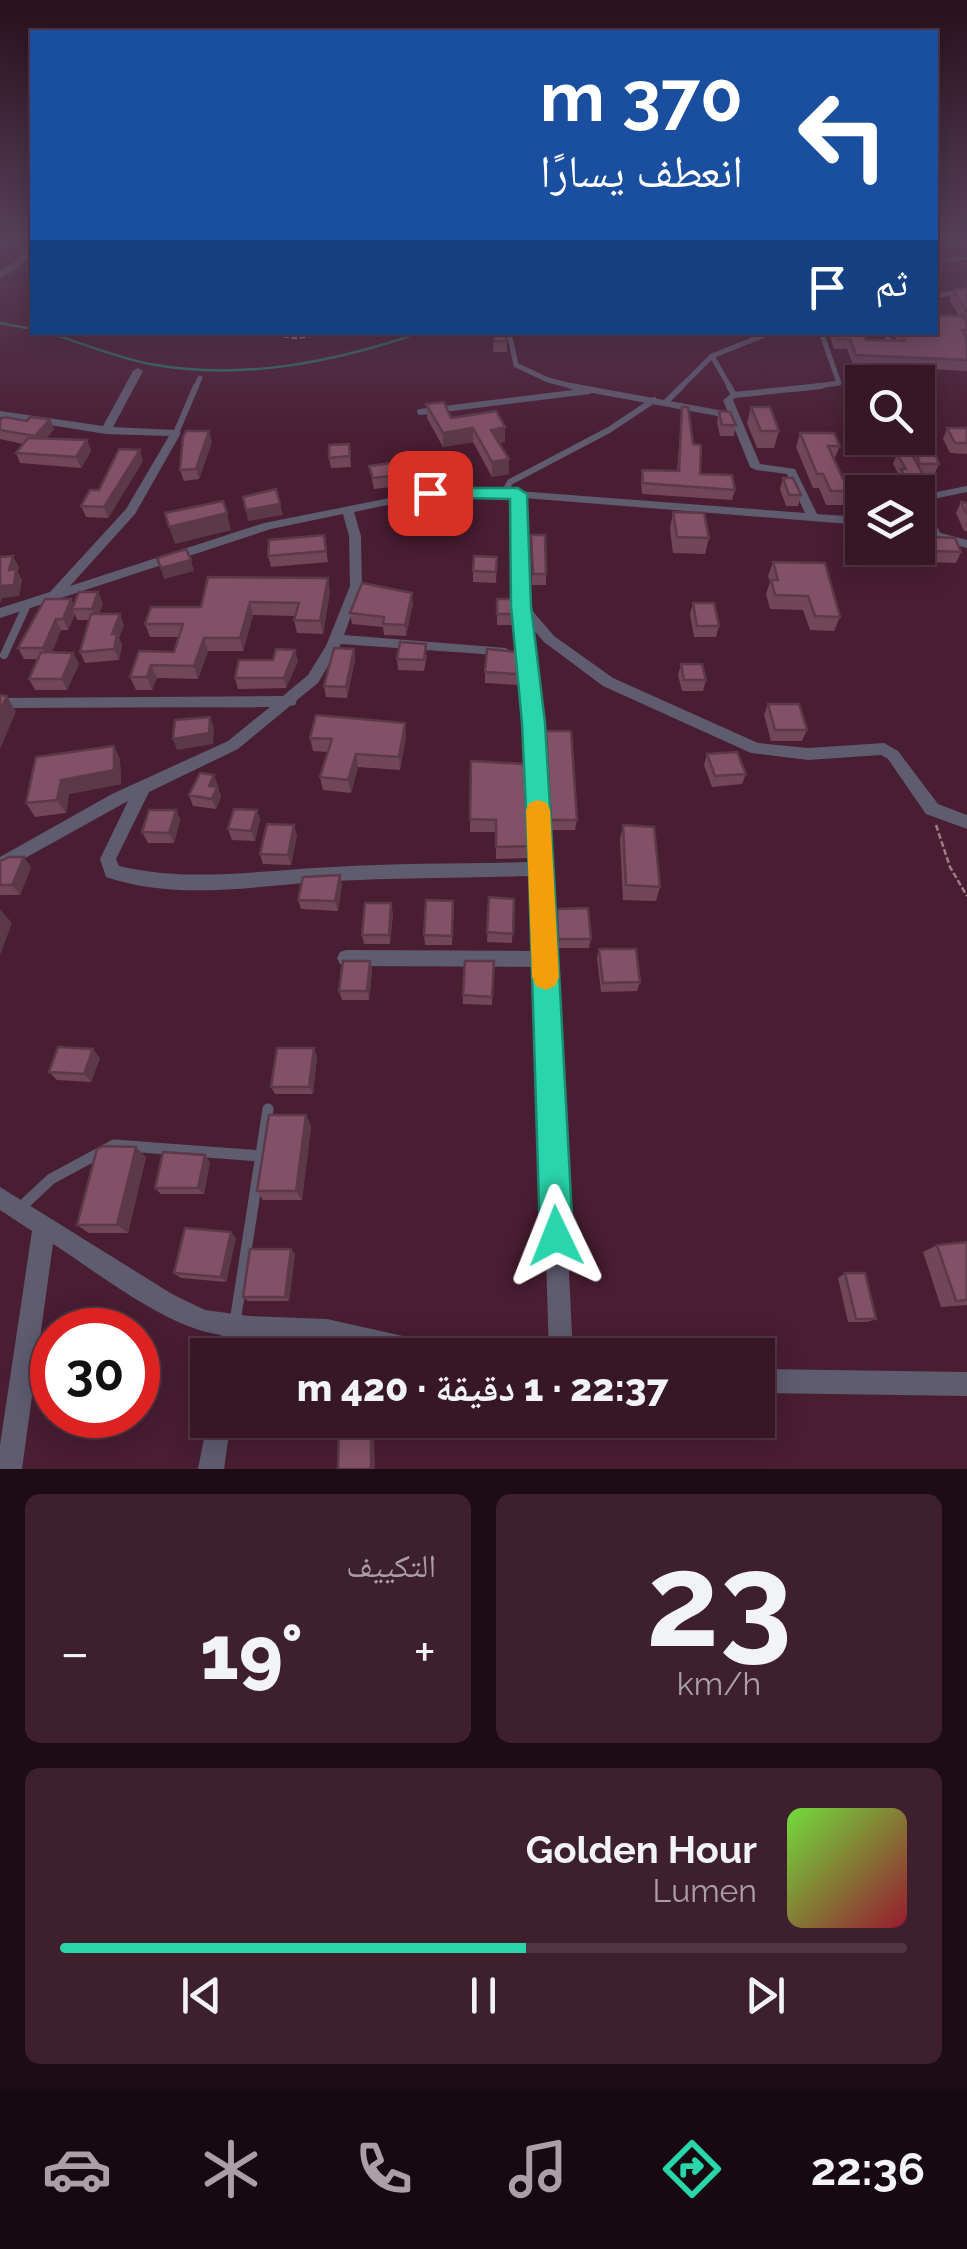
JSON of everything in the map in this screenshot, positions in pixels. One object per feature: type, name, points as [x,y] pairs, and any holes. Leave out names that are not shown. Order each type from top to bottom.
[{"type":"street","points":[[106,431],[138,372]]},
{"type":"street","points":[[731,398],[733,416],[756,467],[791,471],[812,517]]},
{"type":"street","points":[[0,414],[106,431],[176,434],[131,511],[50,598]]},
{"type":"street","points":[[0,612],[26,607],[162,558],[268,526],[430,493],[511,493],[845,519]]},
{"type":"street","points":[[511,493],[541,869],[560,1338]]},
{"type":"street","points":[[0,865],[233,745],[314,679],[336,639],[356,586],[354,536],[348,509]]},
{"type":"street","points":[[935,535],[967,544]]},
{"type":"street","points":[[521,606],[549,639],[608,682],[756,749],[808,754],[884,748],[893,754],[932,809],[967,822]]},
{"type":"street","points":[[336,639],[526,655]]},
{"type":"street","points":[[0,703],[290,701]]},
{"type":"street","points":[[143,788],[108,859],[112,872],[130,878],[199,883],[334,874],[541,869]]},
{"type":"street","points":[[346,958],[545,959]]},
{"type":"street","points":[[9,1204],[164,1302],[204,1320],[327,1331],[358,1338]]},
{"type":"street","points":[[10,1469],[44,1228]]},
{"type":"street","points":[[232,1338],[234,1325]]},
{"type":"street","points":[[775,1381],[967,1384]]},
{"type":"street","points":[[212,1469],[216,1438]]},
{"type":"lane","points":[[509,335],[513,360],[520,368],[594,391],[667,401],[733,416]]},
{"type":"lane","points":[[667,401],[712,356],[764,335]]},
{"type":"lane","points":[[712,356],[731,398],[836,385],[839,383],[821,335]]},
{"type":"lane","points":[[886,335],[889,340]]},
{"type":"lane","points":[[176,434],[200,378]]},
{"type":"lane","points":[[420,412],[594,391]]},
{"type":"lane","points":[[511,493],[510,482],[609,430],[654,400]]},
{"type":"lane","points":[[935,495],[967,488]]},
{"type":"lane","points":[[935,530],[938,536]]},
{"type":"lane","points":[[1,658],[26,607]]},
{"type":"lane","points":[[234,1325],[268,1109]]},
{"type":"lane","points":[[9,1204],[114,1145],[261,1156]]},
{"type":"path","points":[[277,335],[322,335]]},
{"type":"path","points":[[932,809],[941,846],[967,896]]},
{"type":"building","points":[[938,310],[941,315],[963,316],[967,323],[967,330],[962,330],[967,339],[967,360],[856,355],[850,339],[837,339],[835,335],[864,335],[866,340],[905,341],[902,335],[938,335]]},
{"type":"building","points":[[494,335],[506,335],[507,341],[494,341]]},
{"type":"building","points":[[444,402],[451,418],[496,411],[505,427],[491,430],[509,459],[492,462],[473,428],[443,433],[426,404]]},
{"type":"building","points":[[682,407],[688,407],[693,444],[701,445],[700,474],[732,475],[735,490],[643,483],[642,470],[679,471]]},
{"type":"building","points":[[751,407],[770,407],[779,431],[761,431]]},
{"type":"building","points":[[719,411],[730,412],[736,425],[722,425]]},
{"type":"building","points":[[4,417],[50,419],[35,436],[0,430]]},
{"type":"building","points":[[947,428],[967,428],[967,443],[955,443]]},
{"type":"building","points":[[186,431],[209,431],[196,469],[180,470],[183,437]]},
{"type":"building","points":[[800,433],[834,433],[840,446],[828,446],[845,479],[845,491],[831,491],[823,474],[817,474]]},
{"type":"building","points":[[28,438],[87,440],[76,457],[16,453]]},
{"type":"building","points":[[349,444],[350,456],[329,458],[329,445]]},
{"type":"building","points":[[119,449],[140,450],[104,507],[81,506],[90,490],[99,490]]},
{"type":"building","points":[[935,454],[939,464],[920,464],[917,455]]},
{"type":"building","points":[[450,455],[452,469],[373,478],[369,466]]},
{"type":"building","points":[[898,455],[912,455],[923,475],[904,475],[901,469],[906,469]]},
{"type":"building","points":[[783,478],[793,478],[801,495],[789,495]]},
{"type":"building","points":[[276,489],[280,504],[246,510],[243,497]]},
{"type":"building","points":[[223,501],[227,513],[169,527],[165,513]]},
{"type":"building","points":[[673,512],[704,513],[709,538],[677,537]]},
{"type":"building","points":[[324,535],[326,551],[268,556],[269,540]]},
{"type":"building","points":[[531,535],[545,535],[546,574],[533,574]]},
{"type":"building","points":[[935,537],[955,538],[961,552],[936,551]]},
{"type":"building","points":[[186,549],[191,560],[161,568],[157,558]]},
{"type":"building","points":[[13,556],[9,570],[16,569],[14,585],[0,586],[0,557]]},
{"type":"building","points":[[474,556],[497,557],[496,572],[473,571]]},
{"type":"building","points":[[773,562],[825,563],[840,617],[815,616],[808,596],[775,595],[771,580],[778,580]]},
{"type":"building","points":[[208,577],[328,578],[320,621],[294,620],[299,603],[250,602],[240,638],[204,638],[194,666],[151,665],[147,677],[130,677],[139,651],[174,652],[183,624],[145,624],[151,607],[201,607]]},
{"type":"building","points":[[362,583],[412,593],[405,625],[383,624],[384,617],[350,613]]},
{"type":"building","points":[[79,592],[98,592],[92,609],[72,609]]},
{"type":"building","points":[[45,599],[71,599],[63,619],[56,619],[43,648],[18,648]]},
{"type":"building","points":[[497,599],[513,599],[515,614],[497,614]]},
{"type":"building","points":[[693,603],[714,603],[719,626],[697,626]]},
{"type":"building","points":[[91,614],[120,614],[112,634],[117,634],[114,649],[80,652]]},
{"type":"building","points":[[400,642],[426,644],[424,660],[397,659]]},
{"type":"building","points":[[334,648],[354,649],[346,687],[324,686]]},
{"type":"building","points":[[276,649],[295,650],[284,678],[235,678],[239,660],[273,660]]},
{"type":"building","points":[[487,649],[517,652],[517,674],[485,672]]},
{"type":"building","points":[[41,652],[73,653],[62,679],[29,679]]},
{"type":"building","points":[[681,664],[702,664],[706,680],[684,680]]},
{"type":"building","points":[[768,704],[799,704],[807,730],[775,730]]},
{"type":"building","points":[[316,715],[405,723],[399,757],[356,754],[348,780],[320,777],[332,739],[310,738]]},
{"type":"building","points":[[210,717],[209,733],[173,739],[175,720]]},
{"type":"building","points":[[546,731],[571,731],[577,820],[551,820]]},
{"type":"building","points":[[114,746],[114,770],[61,780],[57,800],[26,803],[36,757]]},
{"type":"building","points":[[737,752],[746,774],[715,776],[707,754]]},
{"type":"building","points":[[471,761],[524,764],[529,846],[496,847],[496,820],[470,819]]},
{"type":"building","points":[[200,773],[214,775],[209,786],[217,787],[212,799],[189,795]]},
{"type":"building","points":[[234,809],[257,810],[251,831],[228,829]]},
{"type":"building","points":[[149,810],[176,810],[169,833],[142,832]]},
{"type":"building","points":[[267,824],[294,825],[288,855],[260,854]]},
{"type":"building","points":[[623,825],[654,827],[660,887],[626,885]]},
{"type":"building","points":[[24,857],[12,885],[0,885],[0,861]]},
{"type":"building","points":[[340,875],[335,901],[298,900],[303,877]]},
{"type":"building","points":[[489,897],[514,899],[513,934],[487,932]]},
{"type":"building","points":[[426,900],[453,901],[452,936],[424,935]]},
{"type":"building","points":[[365,903],[391,903],[389,935],[362,935]]},
{"type":"building","points":[[588,908],[591,939],[558,939],[557,909]]},
{"type":"building","points":[[599,949],[636,949],[640,982],[603,983]]},
{"type":"building","points":[[343,961],[370,961],[367,991],[339,991]]},
{"type":"building","points":[[465,961],[494,961],[492,997],[463,995]]},
{"type":"building","points":[[58,1047],[93,1049],[84,1074],[49,1072]]},
{"type":"building","points":[[277,1048],[314,1048],[309,1087],[271,1087]]},
{"type":"building","points":[[269,1115],[306,1115],[296,1191],[257,1191]]},
{"type":"building","points":[[136,1147],[117,1225],[77,1225],[97,1149]]},
{"type":"building","points":[[163,1152],[205,1155],[198,1188],[155,1188]]},
{"type":"building","points":[[185,1228],[231,1232],[221,1277],[174,1273]]},
{"type":"building","points":[[967,1242],[967,1300],[956,1301],[937,1245]]},
{"type":"building","points":[[250,1249],[291,1249],[285,1297],[243,1297]]},
{"type":"building","points":[[845,1273],[865,1273],[876,1319],[856,1319]]},
{"type":"building","points":[[339,1438],[371,1438],[371,1469],[338,1469]]},
{"type":"waterway","points":[[0,323],[30,329]]},
{"type":"waterway","points":[[56,335],[150,364],[219,370],[322,360],[412,335]]},
{"type":"slow traffic","points":[[538,810],[546,977]]},
{"type":"route","points":[[430,493],[518,494],[521,606],[542,876],[556,1236]]}]
